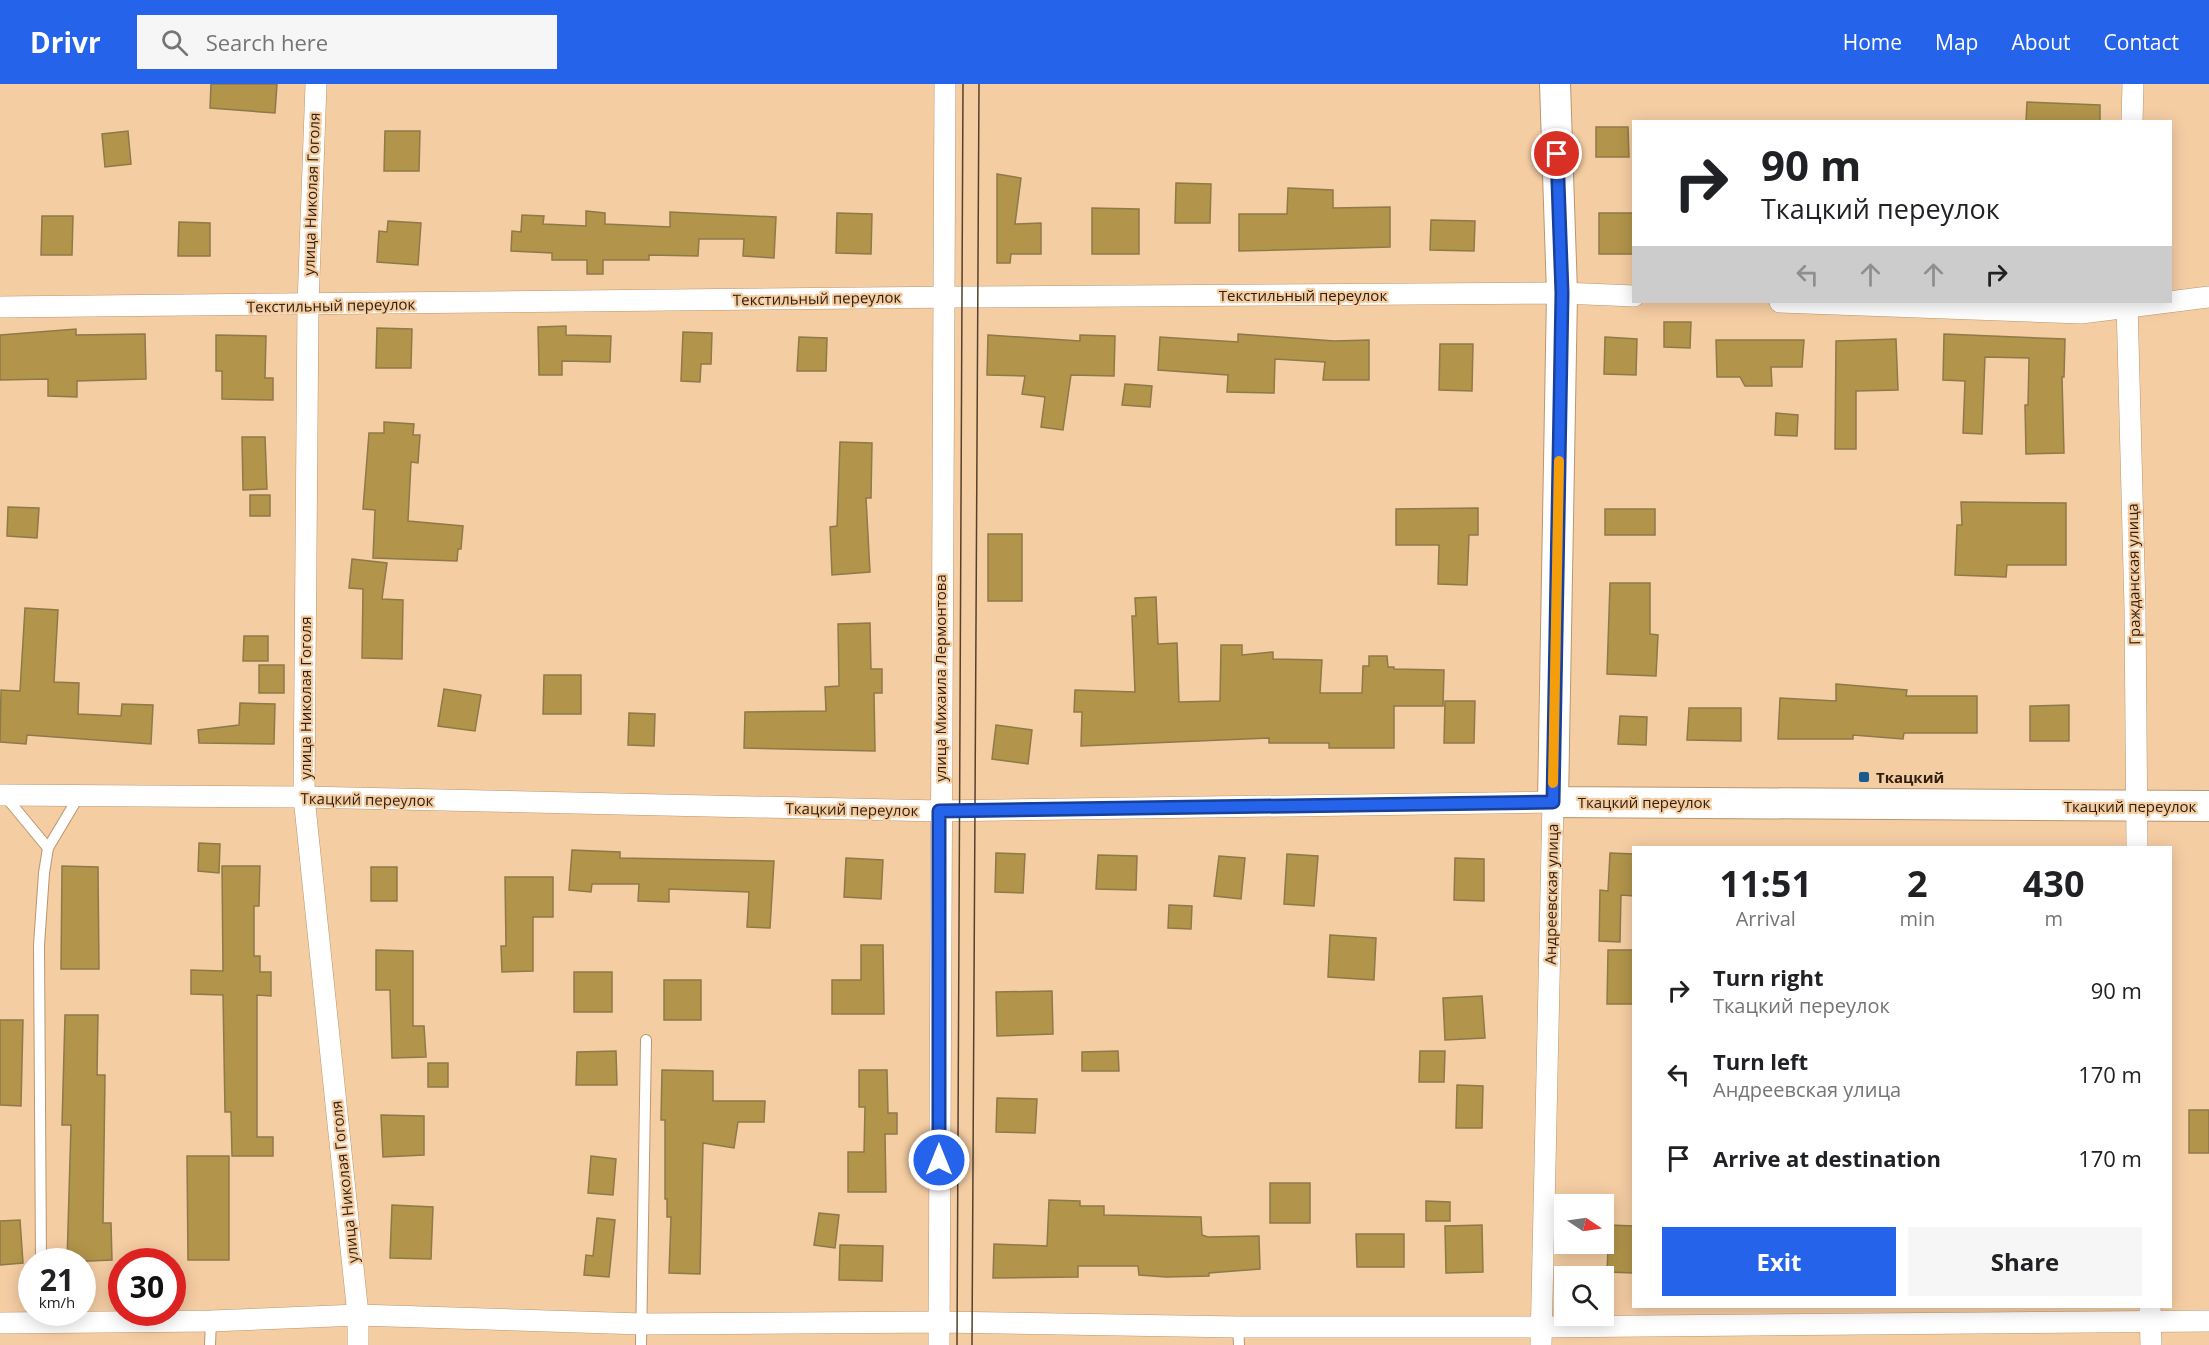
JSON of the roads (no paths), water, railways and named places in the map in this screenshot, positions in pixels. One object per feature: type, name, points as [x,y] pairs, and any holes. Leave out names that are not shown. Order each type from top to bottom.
[{"type":"street","name":"улица Николая Гоголя","points":[[316,84],[308,305],[304,797],[358,1316],[358,1345]]},
{"type":"street","name":"улица Михаила Лермонтова","points":[[939,1345],[939,811],[945,84]]},
{"type":"street","name":"Андреевская улица","points":[[1541,1336],[1562,293],[1555,84]]},
{"type":"street","points":[[2132,120],[2133,84]]},
{"type":"street","name":"Текстильный переулок","points":[[0,307],[943,297],[1562,293],[1632,296]]},
{"type":"street","points":[[2172,301],[2209,297]]},
{"type":"street","points":[[1807,303],[2081,313],[2148,303]]},
{"type":"street","name":"Гражданская улица","points":[[2127,305],[2135,608],[2137,846]]},
{"type":"street","name":"Ткацкий переулок","points":[[2,796],[304,797],[939,811],[1553,802],[2209,806]]},
{"type":"street","points":[[2150,1314],[2151,1345]]},
{"type":"street","points":[[96,1319],[211,1321],[358,1316],[642,1335],[939,1322],[1238,1336],[1541,1336],[2150,1314],[2209,1321]]},
{"type":"street","points":[[0,1323],[18,1321]]},
{"type":"lane","points":[[2,796],[48,848]]},
{"type":"lane","points":[[41,1248],[39,945],[48,848],[80,796]]},
{"type":"lane","points":[[642,1335],[646,1040]]},
{"type":"lane","points":[[210,1345],[211,1321]]},
{"type":"tram line","points":[[957,1345],[963,84]]},
{"type":"tram line","points":[[972,1345],[979,84]]},
{"type":"place","name":"Ткацкий","points":[[1864,777]]}]
